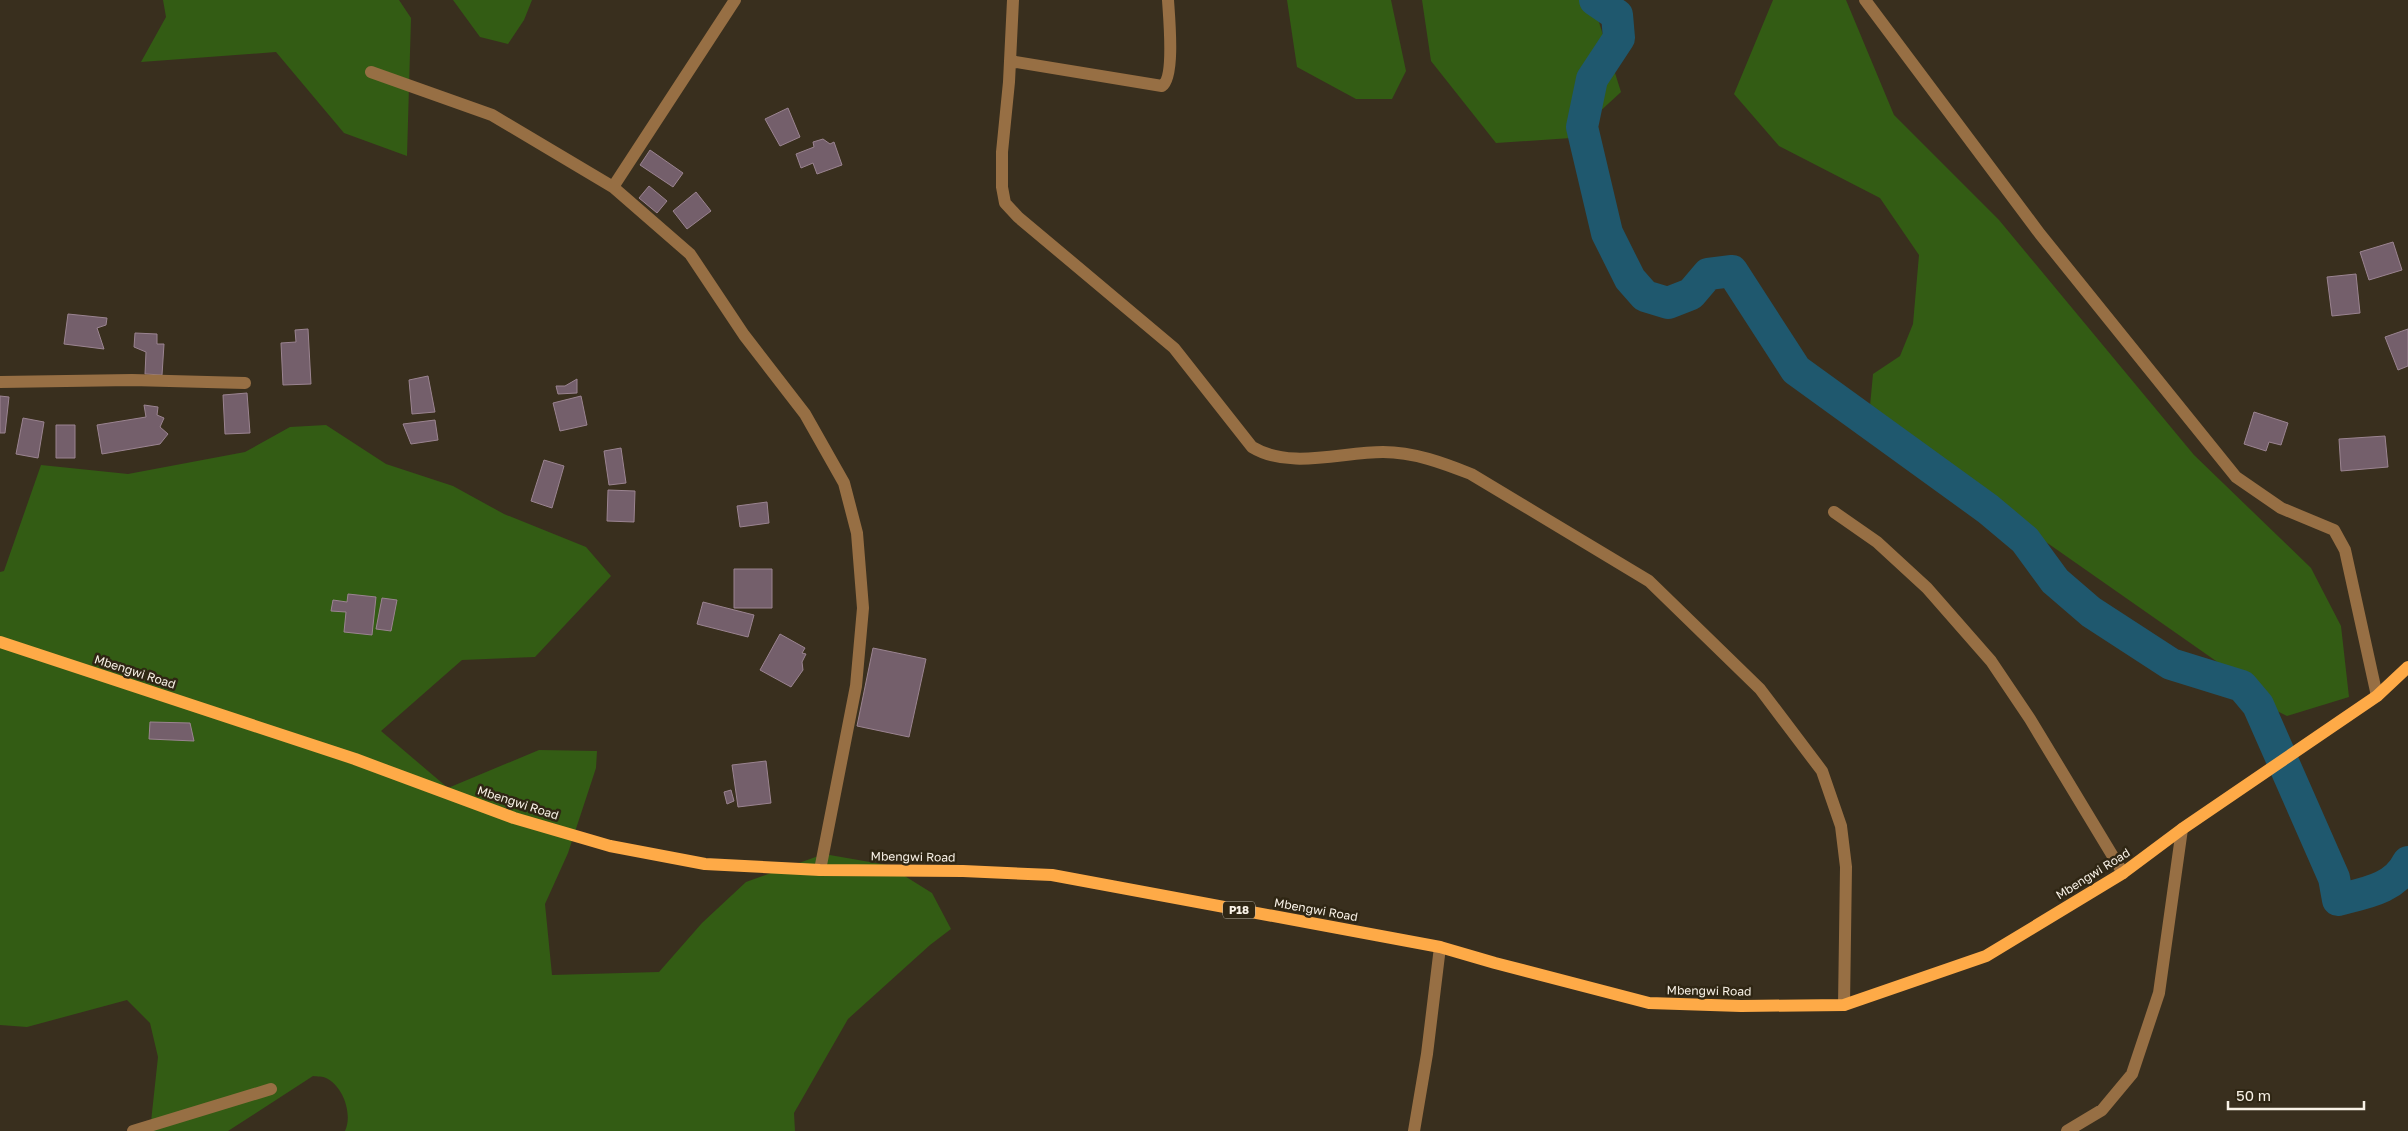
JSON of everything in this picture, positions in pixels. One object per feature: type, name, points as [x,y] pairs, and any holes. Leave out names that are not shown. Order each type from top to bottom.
[{"type":"main road","name":"Mbengwi Road","points":[[0,642],[355,759],[514,818],[610,846],[705,864],[820,870],[963,871],[1052,875],[1440,947],[1649,1003],[1741,1006],[1844,1004],[1986,956],[2123,873],[2182,829],[2377,696],[2408,667]]},
{"type":"street","points":[[613,187],[735,0]]},
{"type":"street","points":[[1013,0],[1002,152],[1003,195],[1005,203],[1018,217],[1174,348],[1252,447],[1264,454],[1287,458],[1383,452],[1410,454],[1443,463],[1471,474],[1649,581],[1760,689],[1822,772],[1840,826],[1846,867],[1844,1004]]},
{"type":"street","points":[[1010,61],[1162,86],[1168,80],[1170,48],[1168,0]]},
{"type":"street","points":[[1865,0],[2040,234],[2236,477],[2282,508],[2334,530],[2340,538],[2345,550],[2377,696]]},
{"type":"street","points":[[371,72],[492,115],[613,187],[690,254],[744,335],[805,414],[844,483],[857,533],[863,608],[856,686],[820,870]]},
{"type":"street","points":[[0,382],[132,380],[245,383]]},
{"type":"street","points":[[1834,512],[1878,542],[1927,588],[1991,661],[2030,719],[2123,873]]},
{"type":"street","points":[[2067,1131],[2102,1110],[2132,1074],[2159,993],[2182,829]]},
{"type":"street","points":[[1414,1131],[1427,1054],[1440,947]]},
{"type":"street","points":[[133,1131],[271,1089]]},
{"type":"green space","points":[[163,0],[399,0],[411,18],[407,156],[344,133],[276,52],[141,62],[166,17]]},
{"type":"green space","points":[[453,0],[532,0],[524,20],[508,44],[480,37]]},
{"type":"green space","points":[[1287,0],[1391,0],[1406,71],[1392,99],[1356,99],[1297,67]]},
{"type":"green space","points":[[1422,0],[1592,0],[1621,92],[1571,138],[1496,143],[1431,61]]},
{"type":"green space","points":[[1773,0],[1846,0],[1894,115],[1999,220],[2194,455],[2311,568],[2341,626],[2349,697],[2287,716],[2257,701],[2236,675],[1919,453],[1870,406],[1873,374],[1900,356],[1913,324],[1919,255],[1880,198],[1779,146],[1734,94]]},
{"type":"green space","points":[[326,425],[386,464],[453,486],[504,514],[586,547],[611,576],[535,657],[462,660],[381,731],[448,788],[539,750],[597,751],[596,768],[568,853],[545,904],[552,975],[659,972],[702,923],[746,882],[824,854],[887,865],[932,893],[951,929],[930,945],[848,1019],[794,1113],[795,1131],[345,1131],[348,1117],[342,1094],[326,1078],[313,1076],[228,1131],[150,1131],[158,1057],[150,1023],[127,1000],[27,1027],[0,1025],[0,572],[4,571],[41,465],[128,474],[245,452],[290,427]]},
{"type":"building","points":[[788,108],[800,137],[780,146],[765,119]]},
{"type":"building","points":[[823,139],[830,144],[834,142],[842,165],[817,174],[813,163],[801,168],[796,154],[814,147],[813,142]]},
{"type":"building","points":[[650,150],[683,173],[673,187],[640,165]]},
{"type":"building","points":[[649,186],[667,201],[657,213],[639,198]]},
{"type":"building","points":[[696,192],[711,211],[687,229],[673,211]]},
{"type":"building","points":[[2393,242],[2402,270],[2369,280],[2360,252]]},
{"type":"building","points":[[2356,274],[2360,313],[2332,316],[2327,277]]},
{"type":"building","points":[[68,314],[107,318],[106,325],[97,328],[104,349],[64,344]]},
{"type":"building","points":[[308,329],[311,384],[283,385],[281,343],[296,342],[295,330]]},
{"type":"building","points":[[2408,329],[2408,366],[2398,370],[2385,337]]},
{"type":"building","points":[[135,333],[157,334],[157,344],[164,344],[162,375],[145,374],[146,352],[134,347]]},
{"type":"building","points":[[428,376],[435,412],[412,414],[409,380]]},
{"type":"building","points":[[577,379],[577,393],[558,394],[556,386],[565,386]]},
{"type":"building","points":[[247,393],[250,433],[225,434],[223,395]]},
{"type":"building","points":[[0,396],[9,397],[5,433],[0,433]]},
{"type":"building","points":[[581,396],[587,425],[560,431],[553,403]]},
{"type":"building","points":[[144,405],[158,407],[157,415],[164,418],[160,427],[168,434],[160,444],[102,454],[97,425],[146,417]]},
{"type":"building","points":[[2254,412],[2288,423],[2281,445],[2269,442],[2266,451],[2244,444]]},
{"type":"building","points":[[23,418],[44,422],[38,458],[16,454]]},
{"type":"building","points":[[435,420],[438,440],[411,444],[403,424]]},
{"type":"building","points":[[56,425],[75,425],[75,458],[56,458]]},
{"type":"building","points":[[2385,436],[2388,467],[2341,471],[2339,439]]},
{"type":"building","points":[[621,448],[626,483],[609,485],[604,451]]},
{"type":"building","points":[[544,460],[564,466],[552,508],[531,501]]},
{"type":"building","points":[[608,490],[635,491],[634,522],[607,521]]},
{"type":"building","points":[[767,502],[769,523],[740,527],[737,506]]},
{"type":"building","points":[[734,569],[772,569],[772,608],[734,608]]},
{"type":"building","points":[[348,594],[376,597],[372,635],[344,632],[346,612],[331,611],[333,600],[347,602]]},
{"type":"building","points":[[382,598],[397,600],[391,631],[376,629]]},
{"type":"building","points":[[703,602],[754,615],[748,637],[697,624]]},
{"type":"building","points":[[780,634],[805,648],[802,653],[806,654],[802,662],[803,670],[791,687],[760,670]]},
{"type":"building","points":[[873,648],[926,659],[909,737],[857,726]]},
{"type":"building","points":[[150,722],[190,723],[194,741],[149,739]]},
{"type":"building","points":[[766,761],[771,803],[738,807],[732,765]]},
{"type":"building","points":[[731,790],[734,801],[727,804],[724,792]]},
{"type":"waterway","points":[[1595,0],[1617,15],[1619,38],[1592,79],[1582,127],[1607,233],[1630,279],[1645,296],[1668,303],[1691,294],[1708,274],[1732,271],[1796,370],[1988,509],[2025,540],[2055,581],[2091,612],[2171,664],[2242,686],[2258,705],[2334,878],[2338,900],[2378,889],[2395,878],[2408,862]]}]
